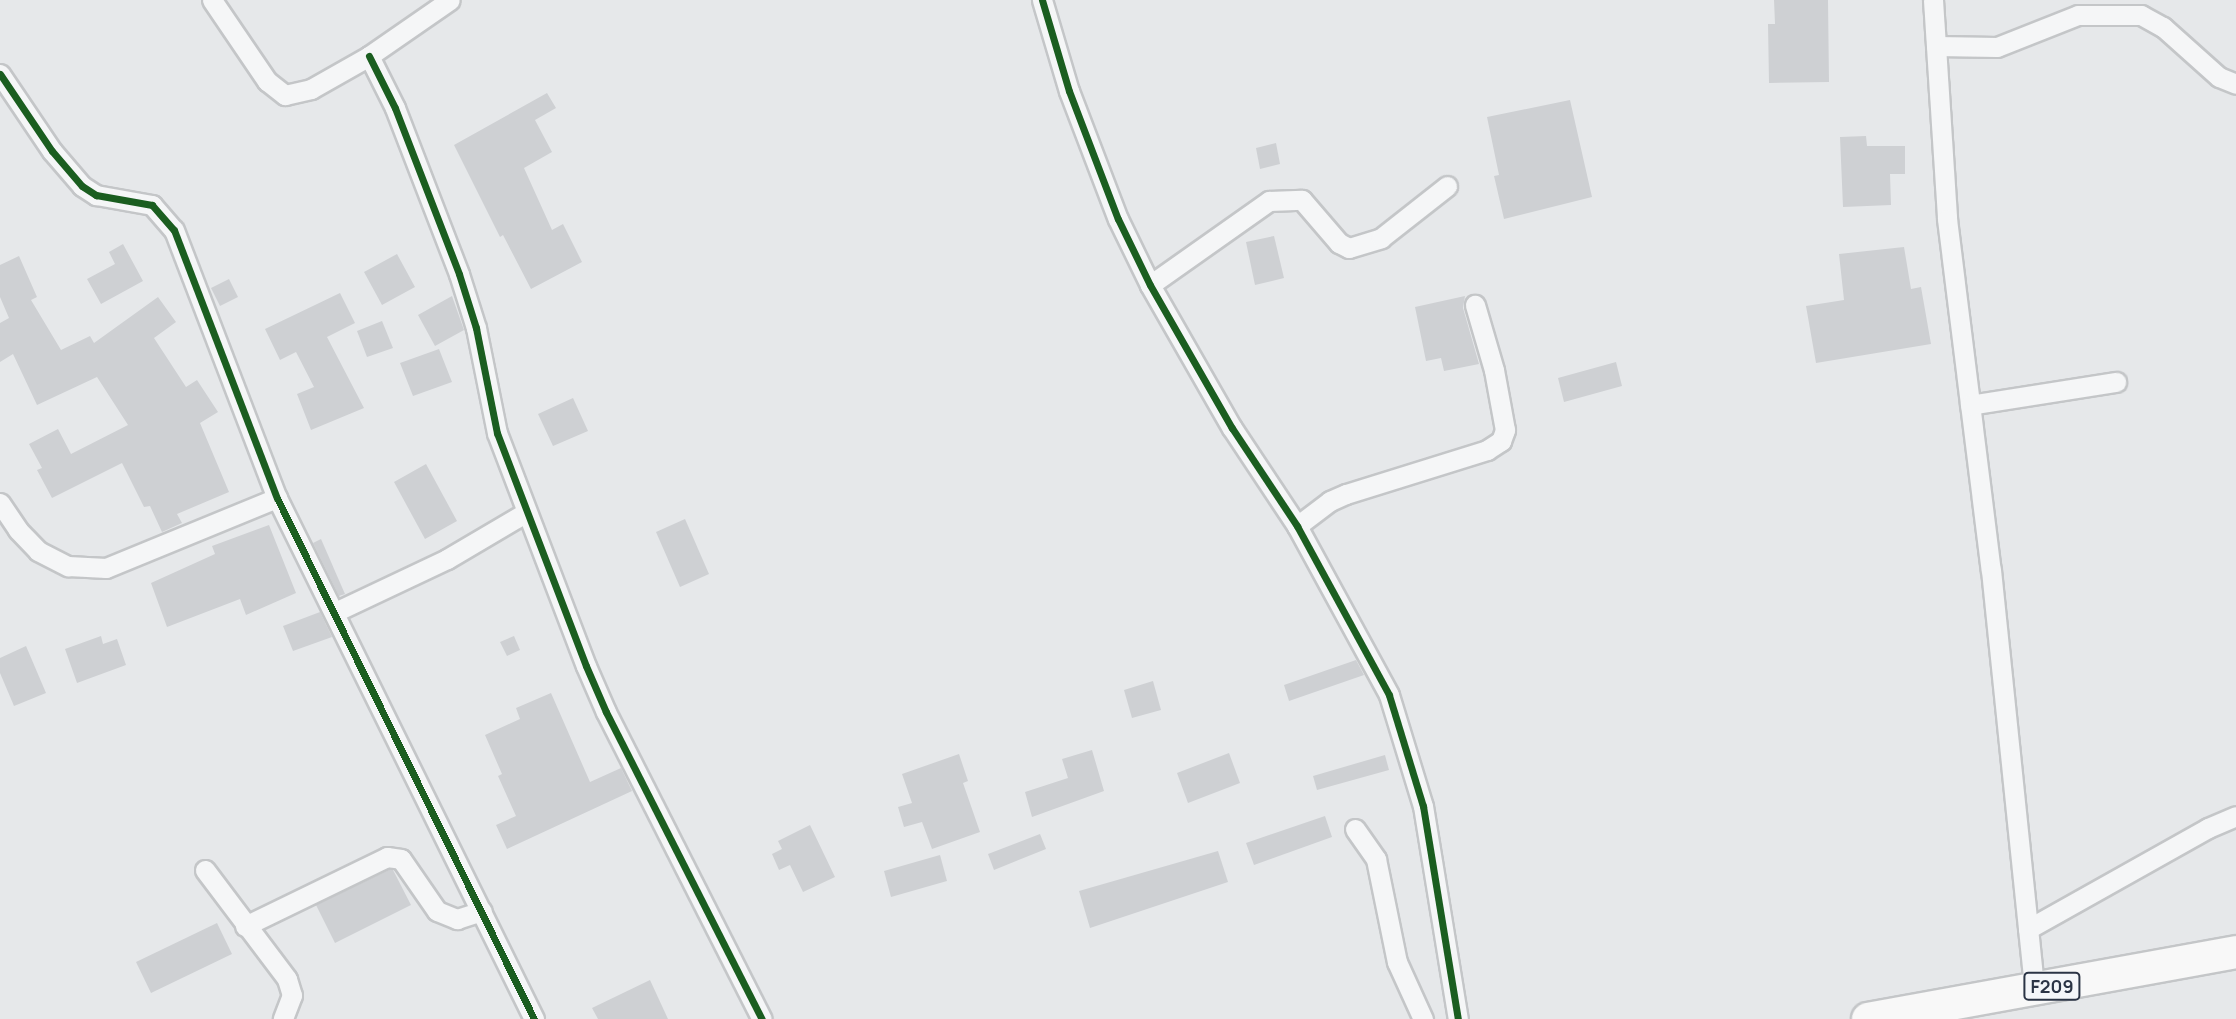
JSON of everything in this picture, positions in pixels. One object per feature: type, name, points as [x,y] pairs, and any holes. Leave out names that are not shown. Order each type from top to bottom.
[{"type":"main road","name":"F209","points":[[1873,1019],[2236,952]]},
{"type":"street","points":[[212,0],[267,81],[285,95],[311,89],[369,56],[450,0]]},
{"type":"street","points":[[1042,0],[1069,91],[1088,142],[1118,219],[1150,285],[1232,428],[1297,526],[1389,695],[1423,806],[1458,1019]]},
{"type":"street","points":[[1933,0],[1947,219],[1991,570],[2034,989]]},
{"type":"street","points":[[1936,46],[1997,47],[2078,15],[2141,15],[2163,27],[2219,77],[2236,84]]},
{"type":"street","points":[[369,56],[395,108],[459,274],[476,328],[496,433],[525,513],[606,712],[761,1019]]},
{"type":"street","points":[[0,75],[52,151],[82,186],[96,195],[152,205],[174,230],[277,498],[534,1019]]},
{"type":"street","points":[[1150,285],[1269,201],[1302,200],[1339,243],[1349,248],[1381,238],[1447,186]]},
{"type":"street","points":[[1297,526],[1330,501],[1346,494],[1487,450],[1501,441],[1505,430],[1494,370],[1475,305]]},
{"type":"street","points":[[1970,405],[2116,382]]},
{"type":"street","points":[[0,503],[18,530],[38,551],[68,566],[106,568],[277,498]]},
{"type":"street","points":[[335,612],[447,559],[525,513]]},
{"type":"street","points":[[2028,929],[2208,828],[2236,816]]},
{"type":"street","points":[[1354,829],[1376,859],[1397,962],[1423,1019]]},
{"type":"street","points":[[245,926],[387,858],[401,859],[437,911],[457,919],[482,911]]},
{"type":"street","points":[[205,870],[287,979],[292,995],[283,1019]]},
{"type":"building","points":[[1774,0],[1828,0],[1829,82],[1769,83],[1768,24],[1775,24]]},
{"type":"building","points":[[547,93],[556,108],[535,120],[552,152],[524,168],[552,230],[563,224],[582,262],[531,289],[503,235],[500,237],[454,145]]},
{"type":"building","points":[[1570,100],[1592,197],[1504,219],[1494,176],[1499,175],[1487,117]]},
{"type":"building","points":[[1866,136],[1867,146],[1905,146],[1905,174],[1890,174],[1891,205],[1843,207],[1840,137]]},
{"type":"building","points":[[1276,143],[1280,164],[1260,169],[1256,148]]},
{"type":"building","points":[[1274,236],[1284,278],[1255,285],[1246,242]]},
{"type":"building","points":[[123,244],[143,281],[101,304],[87,279],[115,264],[109,252]]},
{"type":"building","points":[[1904,247],[1911,289],[1921,287],[1931,344],[1816,363],[1806,306],[1844,300],[1839,254]]},
{"type":"building","points":[[397,254],[415,287],[382,305],[364,272]]},
{"type":"building","points":[[19,256],[37,297],[31,300],[61,350],[90,336],[94,343],[158,297],[176,322],[154,338],[186,387],[197,380],[218,412],[200,423],[229,492],[177,514],[182,523],[162,532],[150,506],[144,507],[122,463],[52,498],[37,470],[42,468],[29,444],[58,429],[71,454],[128,425],[97,377],[37,405],[13,354],[0,362],[0,323],[9,318],[0,297],[0,265]]},
{"type":"building","points":[[229,279],[238,297],[220,306],[211,288]]},
{"type":"building","points":[[340,293],[355,323],[327,337],[364,408],[311,430],[297,394],[314,387],[296,352],[280,360],[265,329]]},
{"type":"building","points":[[452,296],[464,330],[435,346],[418,315]]},
{"type":"building","points":[[1465,296],[1463,308],[1479,364],[1444,371],[1441,358],[1426,361],[1415,307]]},
{"type":"building","points":[[382,321],[393,348],[367,357],[357,331]]},
{"type":"building","points":[[439,349],[452,382],[413,396],[400,363]]},
{"type":"building","points":[[1616,362],[1622,386],[1564,402],[1558,378]]},
{"type":"building","points":[[573,398],[588,431],[553,446],[538,414]]},
{"type":"building","points":[[426,464],[457,521],[425,539],[394,482]]},
{"type":"building","points":[[685,519],[709,574],[680,587],[656,532]]},
{"type":"building","points":[[269,525],[296,593],[246,615],[240,599],[167,627],[151,583],[215,554],[212,546]]},
{"type":"building","points":[[321,539],[345,594],[339,596],[313,543]]},
{"type":"building","points":[[320,612],[332,637],[293,651],[283,626]]},
{"type":"building","points":[[101,636],[103,644],[117,639],[126,665],[77,683],[65,649]]},
{"type":"building","points":[[514,636],[520,650],[507,656],[500,642]]},
{"type":"building","points":[[26,646],[46,693],[14,706],[0,673],[0,658]]},
{"type":"building","points":[[1356,660],[1364,675],[1289,701],[1284,685]]},
{"type":"building","points":[[1153,681],[1161,710],[1132,718],[1124,690]]},
{"type":"building","points":[[551,693],[590,782],[621,768],[632,791],[507,849],[496,825],[516,816],[498,776],[502,774],[485,735],[520,719],[516,708]]},
{"type":"building","points":[[1092,750],[1104,791],[1032,817],[1025,792],[1068,778],[1062,759]]},
{"type":"building","points":[[1229,753],[1240,783],[1188,803],[1177,773]]},
{"type":"building","points":[[959,754],[968,781],[963,783],[980,832],[932,849],[922,822],[904,827],[898,807],[912,803],[902,774]]},
{"type":"building","points":[[1385,755],[1389,770],[1317,790],[1313,776]]},
{"type":"building","points":[[1325,816],[1332,837],[1254,865],[1246,843]]},
{"type":"building","points":[[810,825],[835,877],[803,892],[790,865],[779,870],[772,854],[782,849],[778,841]]},
{"type":"building","points":[[1040,834],[1046,849],[994,870],[988,854]]},
{"type":"building","points":[[1218,851],[1228,882],[1090,928],[1079,891]]},
{"type":"building","points":[[940,855],[947,881],[891,897],[884,871]]},
{"type":"building","points":[[393,870],[411,905],[335,943],[316,905]]},
{"type":"building","points":[[217,923],[232,954],[151,993],[136,962]]},
{"type":"building","points":[[650,980],[668,1019],[598,1019],[592,1008]]},
{"type":"cycle path","points":[[1042,0],[1069,91],[1118,219],[1150,285],[1232,428],[1297,526],[1389,695],[1423,806],[1458,1019]]},
{"type":"cycle path","points":[[369,56],[395,108],[459,274],[476,328],[497,433],[586,666],[606,712],[762,1019]]},
{"type":"cycle path","points":[[0,74],[52,151],[82,186],[96,195],[152,205],[174,230],[277,498],[534,1019]]}]
